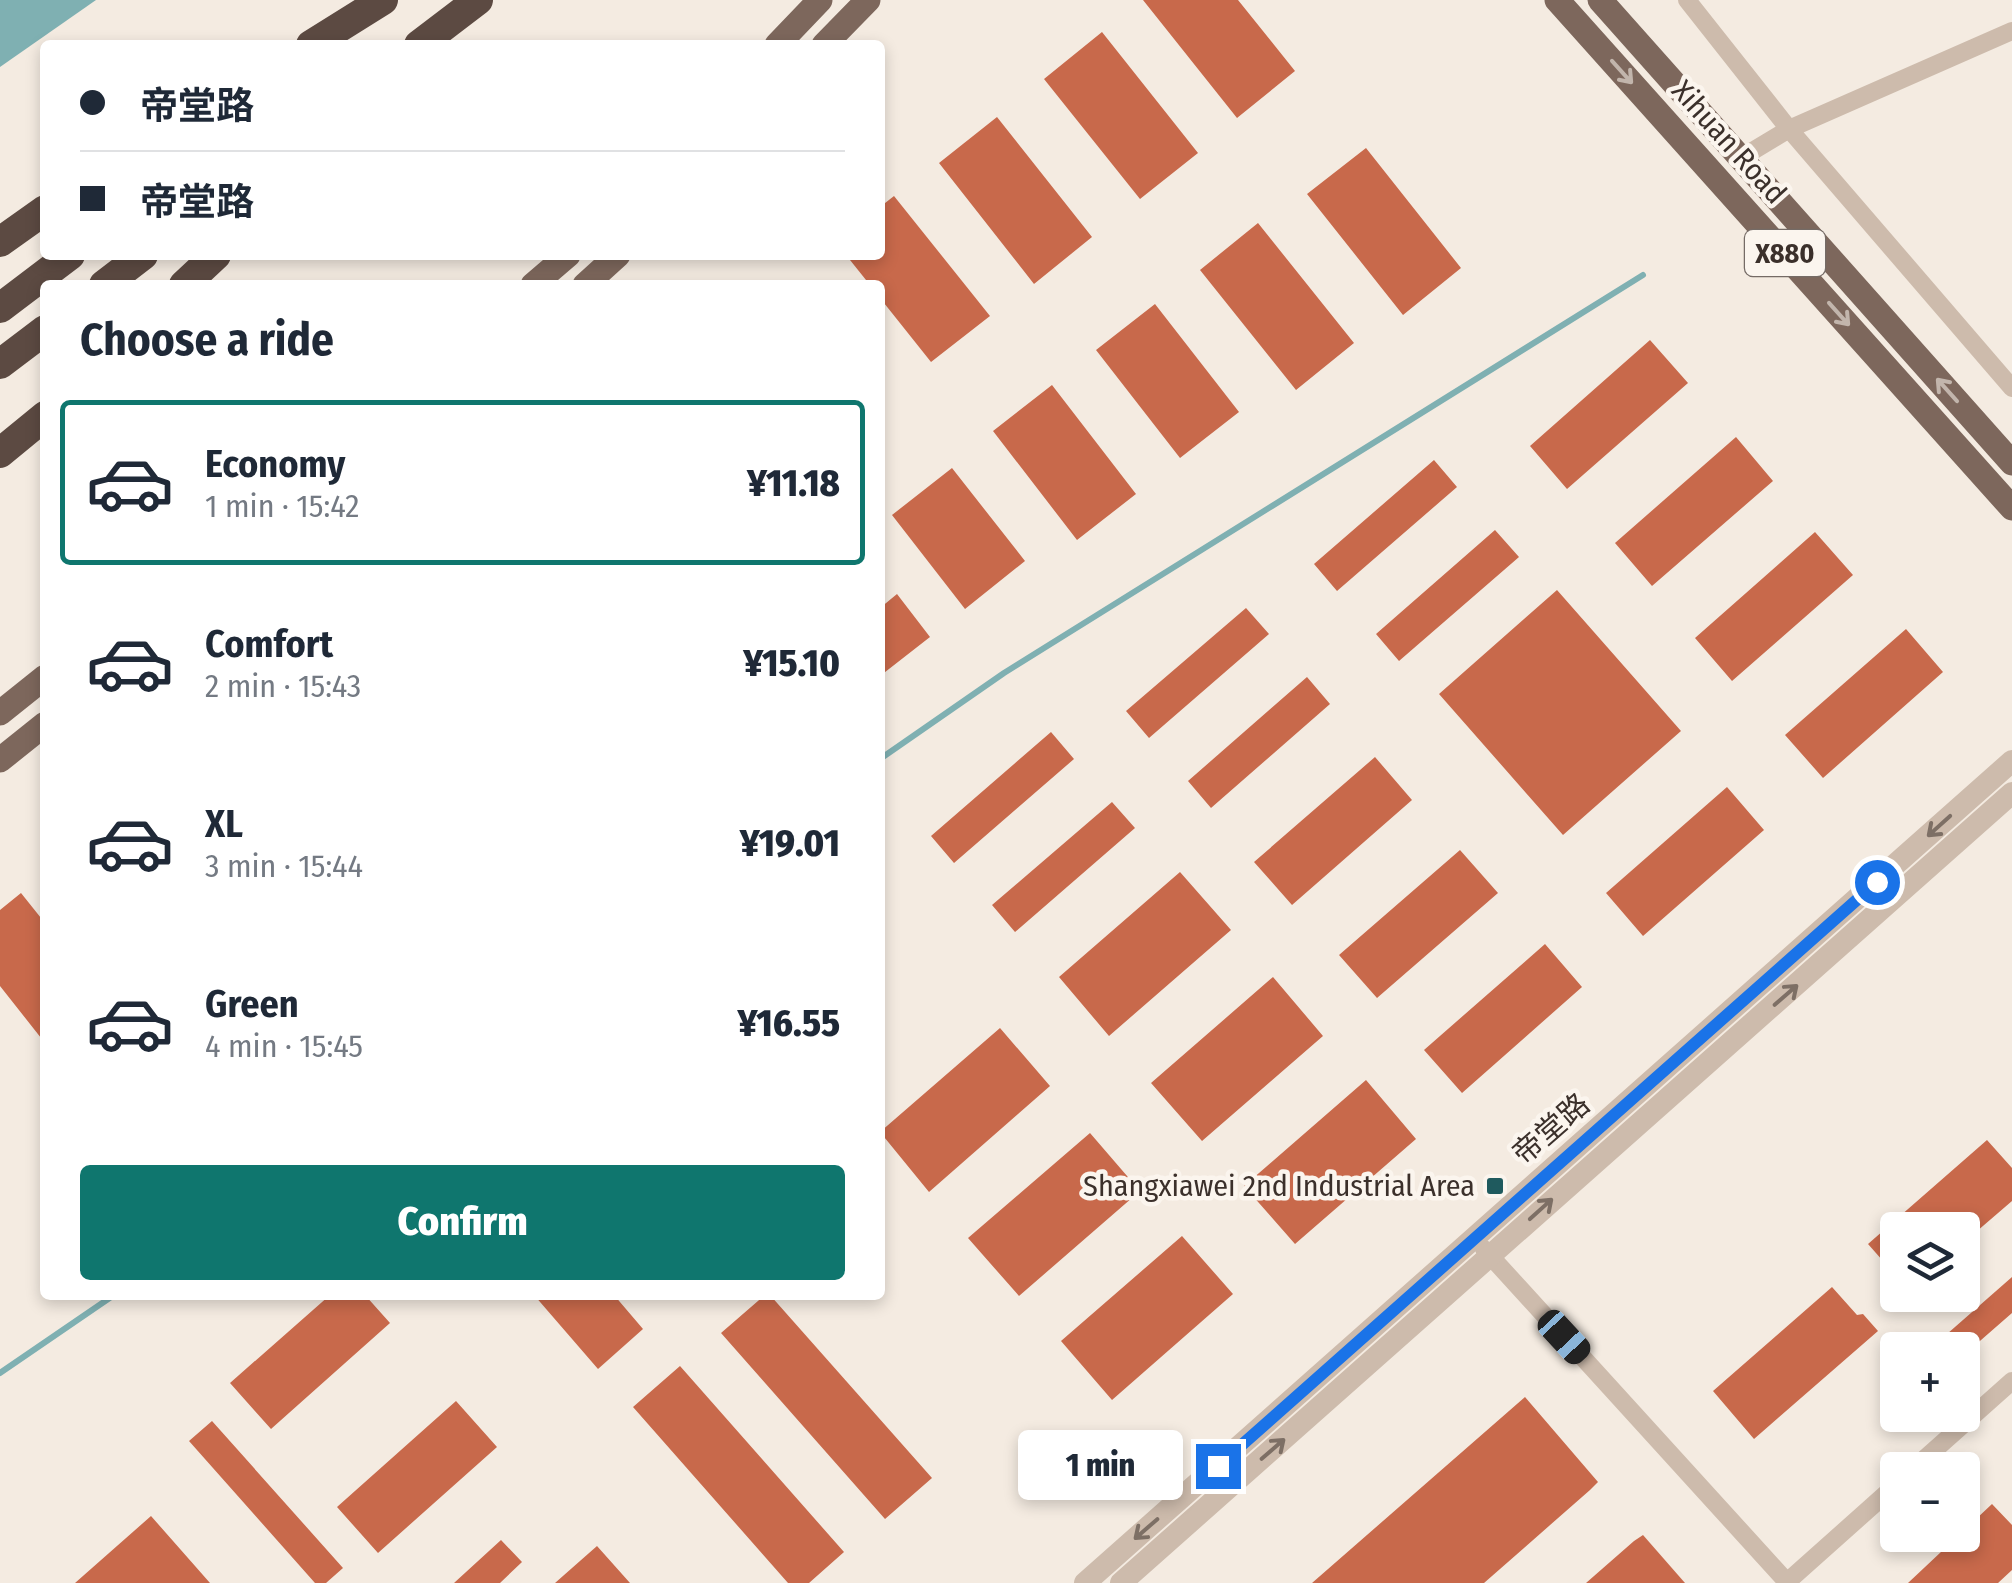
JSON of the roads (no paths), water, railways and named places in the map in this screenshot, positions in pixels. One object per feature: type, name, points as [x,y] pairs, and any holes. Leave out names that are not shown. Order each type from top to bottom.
[{"type":"highway","points":[[318,40],[383,0]]},
{"type":"highway","points":[[353,40],[405,0]]},
{"type":"highway","points":[[426,40],[478,0]]},
{"type":"highway","points":[[445,40],[488,0]]},
{"type":"highway","points":[[0,242],[40,214]]},
{"type":"highway","points":[[0,308],[63,260]]},
{"type":"highway","points":[[110,280],[136,260]]},
{"type":"highway","points":[[189,280],[211,260]]},
{"type":"highway","points":[[0,364],[40,334]]},
{"type":"highway","points":[[0,453],[40,420]]},
{"type":"main road","points":[[782,40],[820,0]]},
{"type":"main road","points":[[829,40],[868,0]]},
{"type":"main road","name":"Xihuan Road","points":[[1557,0],[2012,508]]},
{"type":"main road","name":"X880","points":[[1600,0],[2012,462]]},
{"type":"main road","points":[[539,280],[562,260]]},
{"type":"main road","points":[[590,280],[612,260]]},
{"type":"main road","points":[[0,713],[40,681]]},
{"type":"main road","points":[[0,760],[40,728]]},
{"type":"street","points":[[1687,0],[1789,129],[2012,388]]},
{"type":"street","points":[[1742,158],[1789,129],[2012,31]]},
{"type":"street","name":"帝堂路","points":[[1121,1583],[2012,761]]},
{"type":"street","name":"帝堂路","points":[[1085,1583],[2012,793]]},
{"type":"street","points":[[1482,1246],[1787,1582],[1880,1499]]},
{"type":"street","points":[[1932,1452],[2012,1381]]},
{"type":"water","points":[[0,0],[96,0],[0,67]]},
{"type":"waterway","points":[[885,756],[1004,673],[1643,275]]},
{"type":"waterway","points":[[0,1373],[107,1300]]},
{"type":"place","name":"Shangxiawei 2nd Industrial Area","points":[[1495,1186]]}]
